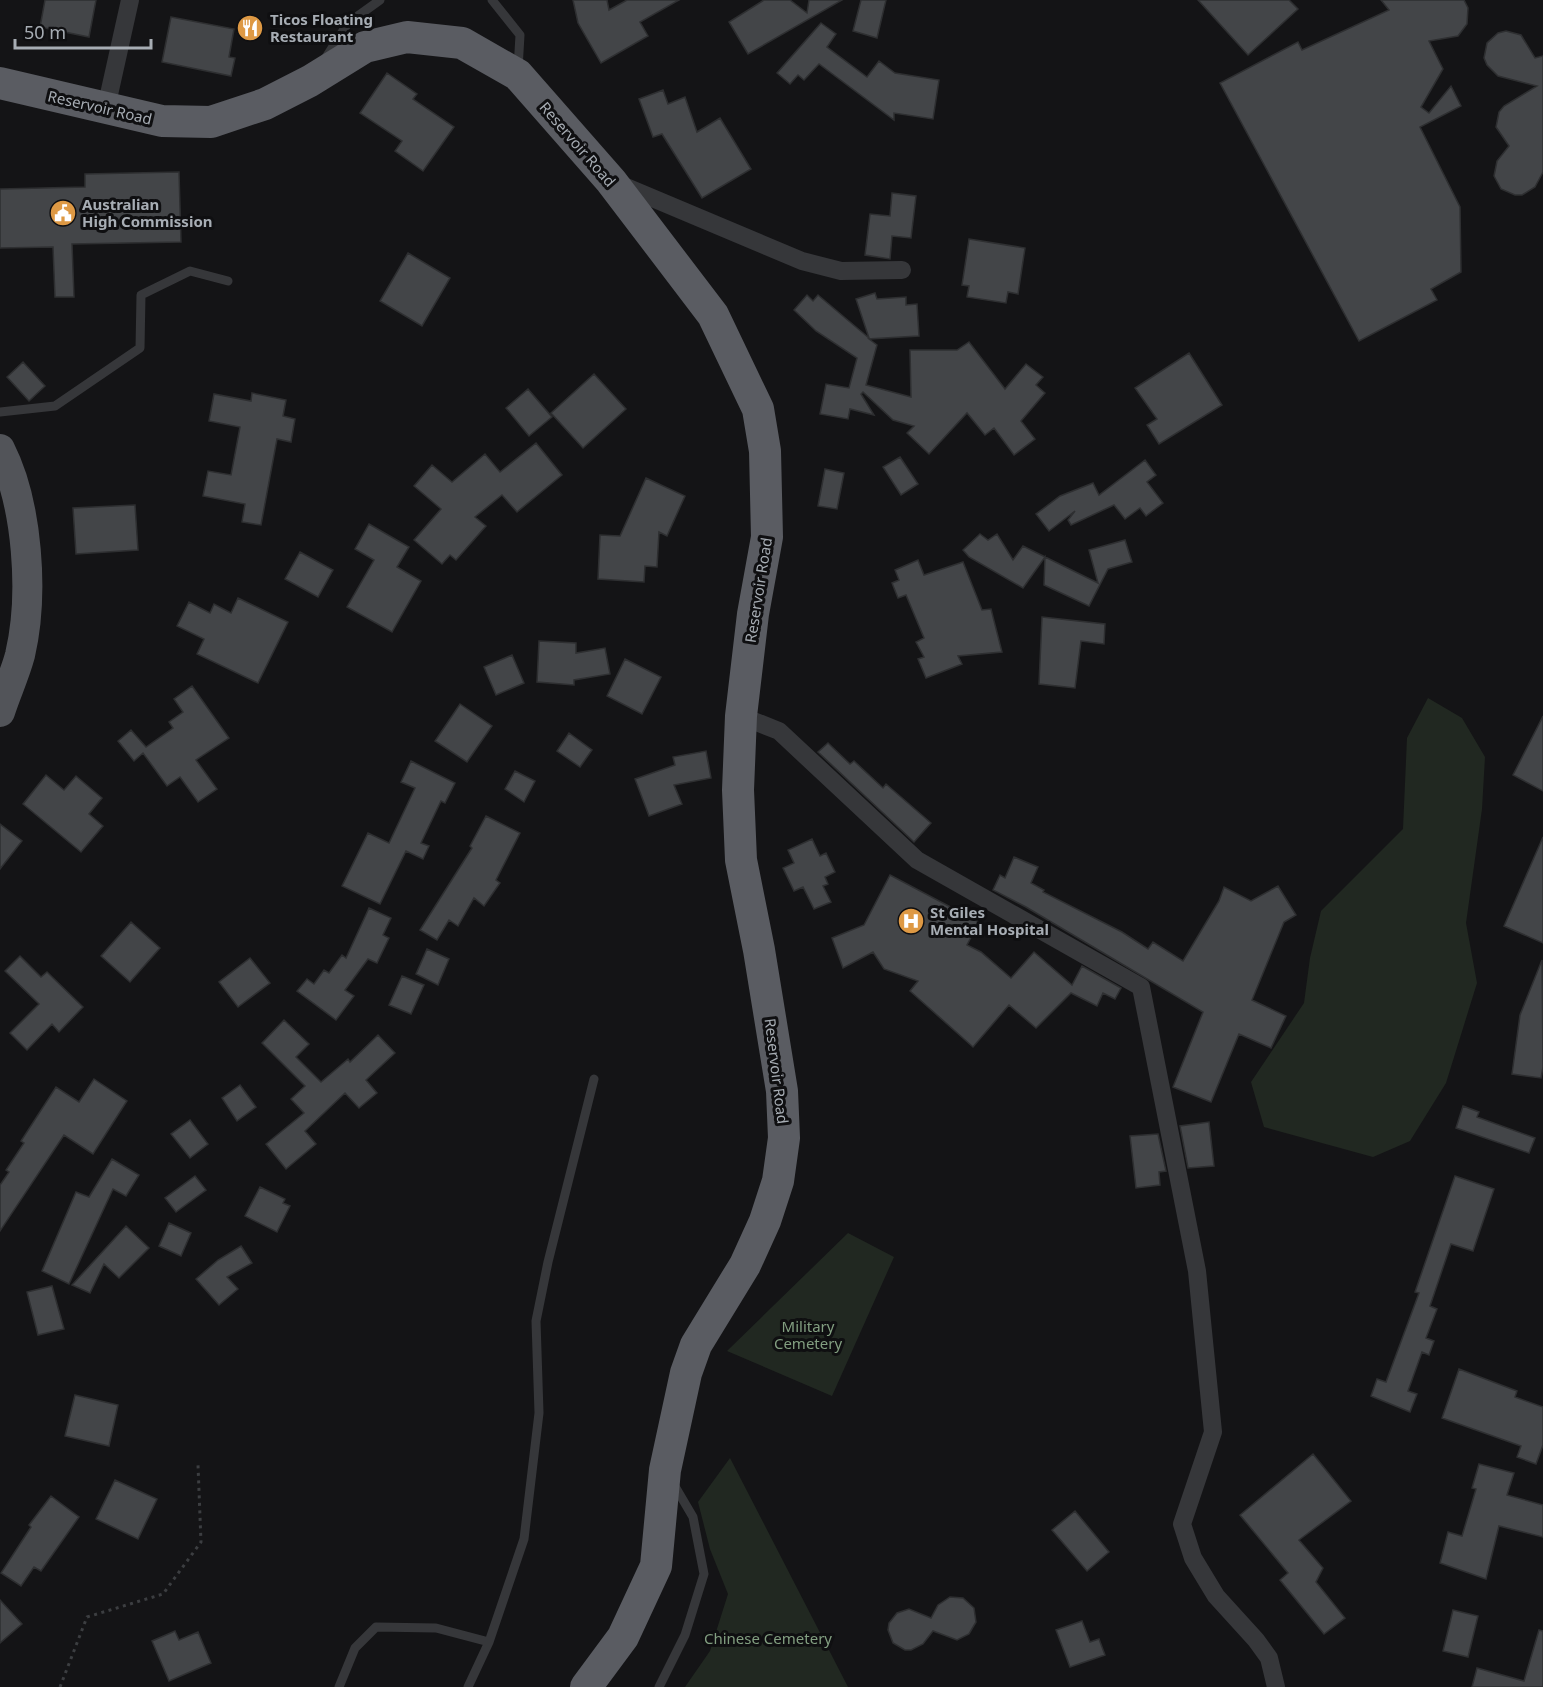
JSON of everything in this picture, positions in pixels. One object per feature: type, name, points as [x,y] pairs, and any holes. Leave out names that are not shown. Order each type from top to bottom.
[{"type":"highway","name":"Reservoir Road","points":[[0,83],[162,121],[211,122],[265,104],[310,81],[364,46],[407,37],[462,43],[518,75],[611,181],[713,315],[758,409],[765,451],[767,537],[753,614],[741,716],[738,790],[741,860],[759,950],[782,1091],[784,1138],[778,1181],[765,1221],[745,1265],[696,1345],[686,1373],[665,1470],[656,1566],[622,1637],[586,1687]]},
{"type":"main road","points":[[0,449],[10,468],[24,535],[26,596],[20,655],[0,712]]},
{"type":"street","points":[[106,108],[130,0]]},
{"type":"street","points":[[611,181],[802,261],[841,271],[902,270]]},
{"type":"street","points":[[741,716],[779,731],[917,860],[1142,987],[1197,1271],[1213,1432],[1182,1524],[1193,1558],[1216,1596],[1256,1640],[1269,1658],[1276,1687]]},
{"type":"lane","points":[[310,81],[348,23],[380,0]]},
{"type":"lane","points":[[492,0],[520,35],[518,75]]},
{"type":"lane","points":[[0,412],[55,406],[140,348],[141,295],[190,271],[228,281]]},
{"type":"lane","points":[[468,1687],[489,1642],[524,1539],[539,1413],[536,1322],[548,1262],[594,1079]]},
{"type":"lane","points":[[659,1687],[685,1635],[704,1574],[693,1516],[665,1470]]},
{"type":"lane","points":[[339,1687],[355,1648],[376,1627],[436,1628],[489,1642]]},
{"type":"path","points":[[60,1687],[87,1617],[163,1594],[201,1542],[198,1465]]},
{"type":"green space","points":[[1428,698],[1462,718],[1485,757],[1482,809],[1466,923],[1477,983],[1446,1083],[1410,1141],[1373,1157],[1264,1127],[1251,1082],[1304,1003],[1310,958],[1321,911],[1403,829],[1407,738]]},
{"type":"green space","name":"Military Cemetery","points":[[848,1233],[894,1257],[832,1396],[727,1351]]},
{"type":"green space","name":"Chinese Cemetery","points":[[730,1458],[848,1687],[685,1687],[710,1651],[728,1594],[710,1549],[698,1502]]},
{"type":"building","points":[[45,0],[96,0],[89,37],[40,27]]},
{"type":"building","points":[[573,0],[607,0],[609,10],[627,0],[679,0],[640,22],[648,36],[601,63],[578,23]]},
{"type":"building","points":[[764,0],[790,0],[807,13],[809,0],[842,0],[748,54],[729,22]]},
{"type":"building","points":[[861,0],[886,0],[877,38],[853,31]]},
{"type":"building","points":[[1198,0],[1289,0],[1298,9],[1248,55]]},
{"type":"building","points":[[1381,0],[1464,0],[1468,8],[1467,24],[1458,36],[1429,41],[1443,69],[1421,107],[1429,113],[1451,86],[1461,106],[1420,127],[1460,207],[1461,272],[1431,289],[1437,300],[1359,341],[1220,83],[1298,42],[1302,50],[1389,10]]},
{"type":"building","points":[[171,17],[234,29],[229,57],[235,58],[231,76],[162,62]]},
{"type":"building","points":[[821,23],[836,34],[827,47],[867,77],[879,61],[895,73],[939,80],[933,119],[894,113],[894,120],[819,64],[804,80],[798,75],[790,84],[777,73]]},
{"type":"building","points":[[1506,31],[1521,35],[1535,58],[1543,56],[1543,172],[1535,187],[1522,195],[1515,195],[1501,189],[1494,176],[1497,161],[1509,146],[1496,127],[1499,112],[1504,106],[1537,86],[1498,76],[1487,65],[1484,58],[1487,43],[1498,33]]},
{"type":"building","points":[[387,73],[417,94],[413,99],[454,127],[423,171],[395,151],[402,141],[360,113]]},
{"type":"building","points":[[663,90],[668,104],[685,97],[697,132],[720,118],[751,169],[702,198],[662,134],[653,137],[639,99]]},
{"type":"building","points":[[179,172],[181,242],[72,244],[74,297],[55,297],[53,247],[0,248],[0,189],[85,187],[85,174]]},
{"type":"building","points":[[892,193],[916,196],[911,238],[892,236],[890,259],[865,255],[870,214],[890,216]]},
{"type":"building","points":[[969,239],[1025,248],[1018,294],[1008,292],[1006,303],[967,297],[969,286],[962,285]]},
{"type":"building","points":[[408,253],[450,278],[422,326],[380,301]]},
{"type":"building","points":[[875,293],[877,299],[906,297],[906,305],[917,304],[919,336],[869,339],[877,345],[866,385],[911,397],[910,350],[957,350],[969,342],[1005,389],[1026,364],[1043,377],[1036,385],[1045,393],[1021,421],[1035,439],[1014,455],[994,428],[985,435],[967,413],[929,454],[907,433],[914,426],[893,420],[863,392],[861,394],[874,415],[850,409],[848,419],[820,414],[826,384],[849,388],[857,358],[816,331],[794,310],[807,295],[813,301],[818,295],[869,338],[856,299]]},
{"type":"building","points":[[1189,353],[1222,405],[1159,444],[1147,425],[1157,419],[1135,388]]},
{"type":"building","points":[[23,362],[45,386],[29,401],[7,377]]},
{"type":"building","points":[[594,374],[626,409],[583,448],[551,413]]},
{"type":"building","points":[[528,389],[552,417],[529,436],[506,408]]},
{"type":"building","points":[[252,393],[286,400],[283,416],[295,419],[291,442],[277,439],[261,525],[242,522],[245,504],[203,496],[208,471],[231,475],[240,427],[209,421],[214,394],[251,401]]},
{"type":"building","points":[[536,443],[562,475],[517,512],[502,495],[475,517],[486,526],[456,560],[450,555],[442,564],[414,540],[441,509],[414,486],[432,465],[452,482],[485,454],[500,472]]},
{"type":"building","points":[[900,457],[918,484],[901,495],[883,467]]},
{"type":"building","points":[[1145,460],[1156,475],[1147,482],[1163,503],[1146,516],[1140,508],[1125,519],[1114,505],[1071,525],[1068,520],[1075,511],[1049,531],[1036,514],[1060,496],[1093,483],[1099,495]]},
{"type":"building","points":[[825,469],[844,473],[837,509],[818,506]]},
{"type":"building","points":[[646,478],[685,496],[667,536],[659,532],[657,567],[645,566],[644,582],[598,579],[600,535],[620,536]]},
{"type":"building","points":[[135,505],[138,550],[76,554],[73,508]]},
{"type":"building","points":[[369,524],[409,547],[397,567],[421,581],[392,632],[347,607],[374,560],[355,549]]},
{"type":"building","points":[[980,534],[988,540],[997,534],[1013,560],[1023,546],[1098,583],[1089,550],[1125,540],[1132,562],[1108,569],[1089,606],[1044,585],[1045,557],[1023,588],[969,557],[963,550]]},
{"type":"building","points":[[300,552],[333,570],[318,597],[285,579]]},
{"type":"building","points":[[918,560],[924,575],[963,562],[982,610],[991,609],[1002,652],[958,656],[962,664],[926,678],[918,659],[924,657],[916,642],[924,638],[906,595],[898,598],[892,583],[899,580],[895,570]]},
{"type":"building","points":[[238,598],[288,622],[258,683],[197,654],[204,639],[177,626],[189,602],[210,613],[214,604],[231,613]]},
{"type":"building","points":[[1042,617],[1105,624],[1104,644],[1081,641],[1075,688],[1039,684]]},
{"type":"building","points":[[539,641],[576,643],[576,653],[605,648],[610,674],[574,680],[574,685],[537,682]]},
{"type":"building","points":[[512,655],[524,683],[496,695],[484,667]]},
{"type":"building","points":[[625,659],[661,677],[642,714],[607,696]]},
{"type":"building","points":[[192,686],[229,738],[196,760],[217,789],[198,802],[180,777],[167,786],[143,753],[134,761],[118,741],[131,730],[146,747],[173,728],[169,722],[183,712],[174,699]]},
{"type":"building","points":[[460,704],[492,726],[467,762],[435,741]]},
{"type":"building","points":[[1543,716],[1543,791],[1513,775]]},
{"type":"building","points":[[569,733],[592,750],[580,767],[557,751]]},
{"type":"building","points":[[828,743],[850,764],[854,761],[883,788],[886,784],[931,823],[914,842],[818,752]]},
{"type":"building","points":[[706,751],[711,778],[674,785],[682,804],[649,816],[635,779],[675,765],[673,757]]},
{"type":"building","points":[[411,761],[455,783],[445,803],[441,801],[421,843],[429,846],[423,859],[406,851],[380,904],[342,886],[368,833],[389,843],[415,788],[401,782]]},
{"type":"building","points":[[515,771],[535,781],[524,802],[505,789]]},
{"type":"building","points":[[46,775],[64,790],[76,776],[102,798],[89,814],[103,826],[81,852],[23,804]]},
{"type":"building","points":[[486,816],[520,833],[496,880],[500,883],[484,906],[474,898],[458,926],[449,920],[437,940],[420,930],[472,848],[470,846]]},
{"type":"building","points":[[0,824],[22,841],[0,869]]},
{"type":"building","points":[[1543,837],[1543,943],[1504,926]]},
{"type":"building","points":[[812,839],[820,856],[826,853],[835,872],[825,877],[828,884],[823,886],[831,902],[814,909],[803,887],[794,891],[783,868],[794,863],[788,850]]},
{"type":"building","points":[[1014,857],[1038,867],[1031,883],[1044,890],[1043,892],[1122,932],[1148,949],[1153,942],[1183,961],[1219,901],[1224,887],[1251,901],[1278,886],[1296,915],[1284,922],[1252,1000],[1286,1016],[1271,1048],[1239,1034],[1211,1102],[1173,1087],[1203,1012],[1026,907],[993,890],[1000,875],[1005,878]]},
{"type":"building","points":[[890,875],[979,922],[967,945],[981,952],[1011,978],[1034,952],[1072,985],[1082,966],[1121,988],[1115,999],[1103,993],[1097,1006],[1071,993],[1036,1028],[1009,1005],[973,1047],[910,991],[918,981],[884,969],[873,952],[843,968],[832,938],[864,925]]},
{"type":"building","points":[[369,908],[391,918],[383,935],[389,938],[377,963],[368,959],[345,990],[354,996],[336,1020],[297,991],[307,979],[314,984],[324,970],[329,973],[342,955],[346,958]]},
{"type":"building","points":[[131,922],[160,948],[130,982],[101,956]]},
{"type":"building","points":[[427,949],[449,959],[438,985],[416,974]]},
{"type":"building","points":[[20,956],[41,977],[47,972],[83,1007],[59,1032],[52,1024],[27,1050],[10,1033],[39,1004],[5,971]]},
{"type":"building","points":[[250,958],[270,983],[238,1007],[219,982]]},
{"type":"building","points":[[1542,960],[1543,1067],[1541,1078],[1512,1074],[1520,1015]]},
{"type":"building","points":[[402,976],[424,985],[411,1014],[389,1005]]},
{"type":"building","points":[[284,1020],[309,1044],[296,1057],[321,1082],[348,1059],[350,1062],[378,1035],[395,1053],[366,1080],[377,1093],[359,1108],[345,1093],[305,1131],[316,1144],[286,1169],[266,1144],[304,1113],[291,1099],[305,1086],[262,1043]]},
{"type":"building","points":[[94,1079],[127,1101],[93,1154],[64,1135],[0,1231],[0,1185],[9,1172],[6,1170],[24,1143],[21,1141],[56,1087],[79,1102]]},
{"type":"building","points":[[240,1085],[256,1107],[237,1121],[222,1098]]},
{"type":"building","points":[[1463,1106],[1479,1112],[1477,1117],[1535,1138],[1529,1153],[1456,1128]]},
{"type":"building","points":[[190,1120],[208,1144],[190,1158],[171,1134]]},
{"type":"building","points":[[1209,1122],[1214,1166],[1188,1168],[1180,1126]]},
{"type":"building","points":[[1158,1134],[1166,1171],[1159,1172],[1160,1185],[1136,1188],[1130,1136]]},
{"type":"building","points":[[112,1159],[139,1175],[126,1196],[113,1189],[69,1284],[42,1271],[76,1192],[89,1197]]},
{"type":"building","points":[[195,1176],[206,1190],[176,1212],[165,1198]]},
{"type":"building","points":[[1455,1176],[1494,1189],[1473,1251],[1451,1244],[1430,1306],[1437,1309],[1426,1338],[1434,1341],[1429,1355],[1422,1352],[1408,1391],[1417,1394],[1410,1412],[1371,1396],[1377,1379],[1386,1382],[1419,1293],[1415,1292]]},
{"type":"building","points":[[260,1187],[285,1199],[283,1203],[290,1206],[277,1232],[245,1216]]},
{"type":"building","points":[[169,1223],[191,1233],[181,1256],[159,1246]]},
{"type":"building","points":[[126,1226],[149,1248],[119,1278],[104,1264],[90,1293],[72,1285]]},
{"type":"building","points":[[241,1246],[252,1263],[227,1277],[238,1289],[219,1305],[196,1279],[218,1260]]},
{"type":"building","points":[[52,1286],[64,1329],[38,1335],[27,1292]]},
{"type":"building","points":[[1459,1369],[1517,1391],[1515,1397],[1543,1407],[1543,1445],[1536,1464],[1517,1457],[1521,1446],[1442,1418]]},
{"type":"building","points":[[75,1395],[118,1405],[109,1446],[65,1436]]},
{"type":"building","points":[[1313,1454],[1351,1501],[1299,1540],[1323,1568],[1316,1582],[1345,1618],[1324,1634],[1280,1580],[1288,1573],[1240,1515]]},
{"type":"building","points":[[1479,1464],[1514,1473],[1507,1495],[1543,1505],[1543,1537],[1499,1526],[1486,1579],[1440,1563],[1448,1532],[1462,1536],[1476,1489],[1472,1488]]},
{"type":"building","points":[[115,1480],[157,1499],[138,1539],[96,1519]]},
{"type":"building","points":[[51,1496],[79,1517],[41,1571],[34,1567],[21,1586],[1,1573],[31,1527],[29,1525]]},
{"type":"building","points":[[1075,1511],[1109,1552],[1087,1571],[1052,1530]]},
{"type":"building","points":[[950,1597],[963,1598],[974,1608],[976,1622],[969,1634],[957,1640],[933,1631],[923,1644],[911,1650],[905,1650],[893,1643],[888,1630],[889,1623],[897,1613],[909,1609],[931,1618],[938,1605]]},
{"type":"building","points":[[0,1600],[22,1624],[0,1643]]},
{"type":"building","points":[[1453,1610],[1478,1616],[1468,1657],[1443,1651]]},
{"type":"building","points":[[1082,1621],[1090,1642],[1099,1639],[1105,1655],[1070,1667],[1056,1630]]},
{"type":"building","points":[[1539,1630],[1543,1631],[1543,1687],[1472,1687],[1477,1668],[1524,1681]]},
{"type":"building","points":[[175,1631],[179,1640],[198,1632],[211,1663],[169,1681],[152,1641]]},
{"type":"place","name":"Ticos Floating Restaurant","points":[[250,28]]},
{"type":"place","name":"Australian High Commission","points":[[63,213]]},
{"type":"place","name":"St Giles Mental Hospital","points":[[911,921]]}]
